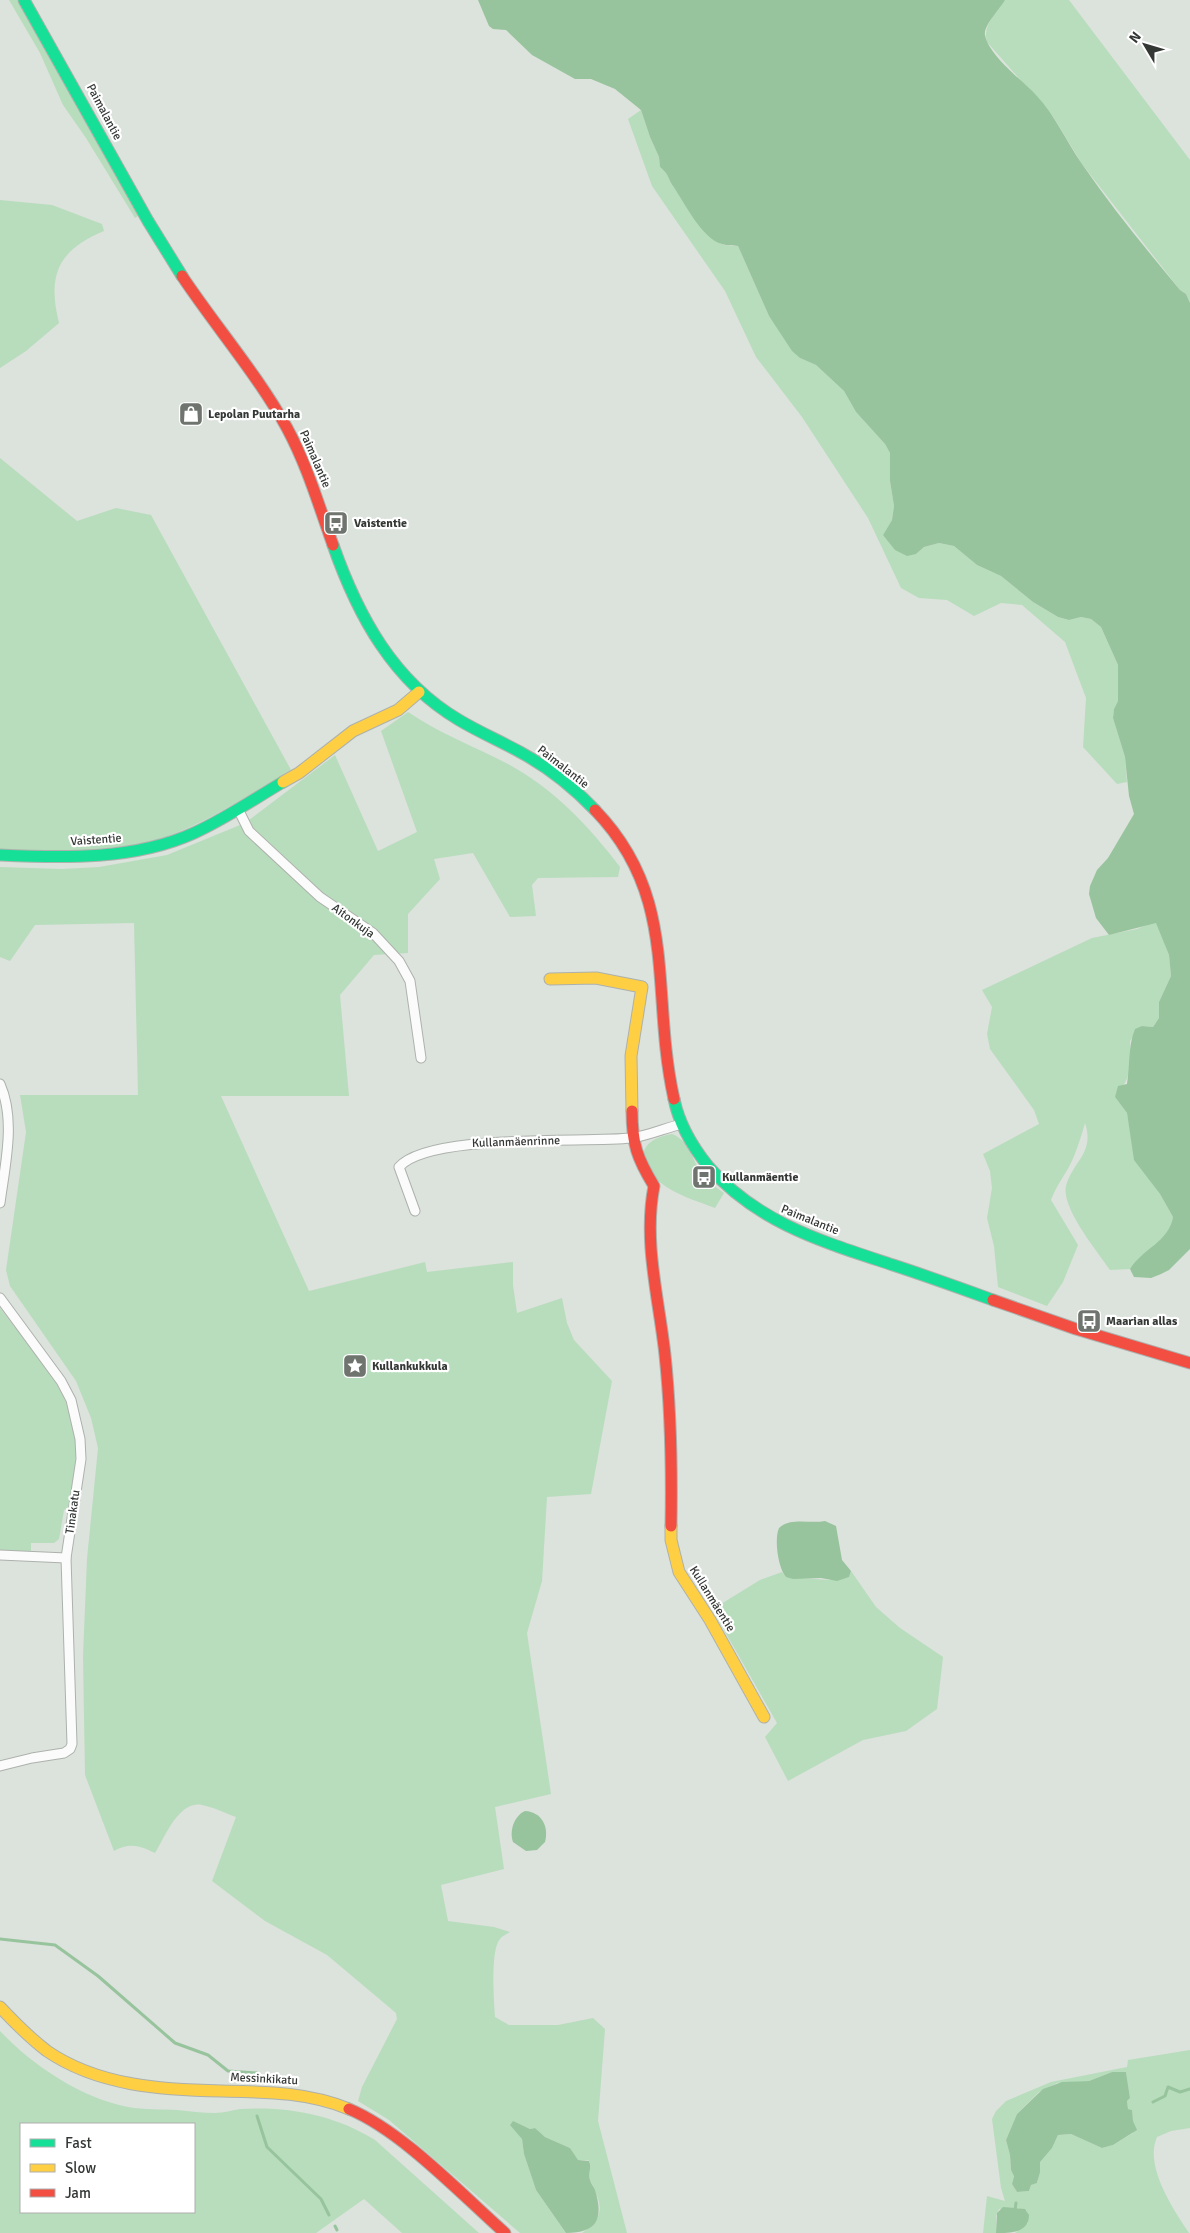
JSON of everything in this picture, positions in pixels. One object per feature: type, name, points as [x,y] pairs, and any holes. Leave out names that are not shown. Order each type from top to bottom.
[{"type":"street","name":"Paimalantie","points":[[24,0],[164,248],[287,428],[309,478],[359,610],[383,651],[419,692],[460,721],[528,756],[558,777],[597,813],[631,856],[646,889],[654,920],[659,955],[660,1012],[666,1074],[671,1096],[682,1124],[697,1153],[715,1176],[751,1206],[779,1224],[806,1236],[910,1270],[1064,1326],[1190,1363]]},
{"type":"street","name":"Vaistentie","points":[[0,855],[87,856],[150,848],[194,833],[299,773],[353,731],[398,710],[419,692]]},
{"type":"street","name":"Aitonkuja","points":[[238,809],[249,831],[320,897],[373,934],[399,962],[410,981],[421,1058]]},
{"type":"street","name":"Kullanmäentie","points":[[550,979],[577,977],[622,980],[642,986],[631,1056],[632,1138],[641,1164],[654,1186],[649,1212],[655,1292],[669,1391],[672,1439],[671,1540],[679,1572],[710,1620],[764,1718]]},
{"type":"street","points":[[0,1084],[8,1112],[8,1132],[0,1204]]},
{"type":"street","name":"Kullanmäenrinne","points":[[415,1211],[400,1167],[404,1162],[418,1154],[466,1144],[632,1138],[682,1124]]},
{"type":"street","name":"Tinakatu","points":[[0,1298],[60,1381],[71,1400],[77,1418],[81,1460],[66,1558],[74,1735],[70,1749],[60,1755],[32,1758],[0,1766]]},
{"type":"street","points":[[0,1555],[66,1558]]},
{"type":"street","name":"Messinkikatu","points":[[0,2007],[35,2043],[70,2064],[100,2077],[146,2087],[302,2094],[360,2113],[401,2141],[505,2233]]},
{"type":"shaded area","points":[[9,0],[17,0],[47,48],[138,216],[135,218],[86,138],[63,105],[40,53]]},
{"type":"shaded area","name":"Maarian allas","points":[[478,0],[1005,0],[989,22],[985,31],[988,43],[1006,67],[1043,103],[1105,196],[1180,290],[1186,294],[1190,303],[1190,1249],[1169,1270],[1151,1278],[1134,1277],[1130,1269],[1166,1233],[1173,1217],[1160,1194],[1134,1160],[1127,1113],[1115,1097],[1118,1086],[1127,1084],[1130,1049],[1135,1029],[1142,1026],[1153,1027],[1159,1018],[1159,1002],[1171,976],[1169,955],[1156,923],[1109,935],[1096,918],[1089,894],[1090,886],[1097,870],[1108,858],[1134,814],[1129,796],[1125,757],[1113,718],[1114,709],[1118,701],[1118,665],[1101,627],[1091,619],[1081,617],[1069,620],[1058,617],[1033,602],[1001,576],[977,565],[954,546],[939,543],[924,547],[916,554],[907,556],[895,550],[883,535],[892,520],[894,506],[890,481],[890,453],[885,444],[856,412],[844,391],[816,365],[800,358],[792,351],[769,316],[738,246],[724,245],[715,241],[707,235],[694,219],[660,167],[659,157],[641,110],[615,89],[591,79],[575,79],[532,55],[506,30],[493,29],[489,26]]},
{"type":"shaded area","points":[[1005,0],[1069,0],[1190,160],[1190,303],[1186,294],[1180,290],[1082,164],[1054,118],[987,42],[986,30],[988,25]]},
{"type":"shaded area","points":[[641,110],[659,157],[660,167],[695,218],[716,241],[725,245],[738,246],[769,316],[800,358],[816,365],[844,391],[856,412],[885,444],[890,453],[890,481],[894,506],[892,520],[883,535],[916,554],[924,547],[939,543],[954,546],[977,565],[1001,576],[1033,602],[1058,617],[1069,620],[1081,617],[1091,619],[1101,627],[1118,665],[1118,701],[1114,709],[1113,718],[1125,757],[1127,782],[1117,784],[1083,747],[1086,698],[1065,642],[1022,605],[1001,603],[974,616],[947,600],[919,598],[901,588],[868,518],[802,417],[756,357],[725,291],[652,186],[628,119]]},
{"type":"shaded area","points":[[0,200],[52,205],[102,224],[104,231],[88,238],[76,247],[66,256],[60,266],[54,291],[59,323],[26,351],[0,368]]},
{"type":"shaded area","points":[[0,458],[77,521],[116,508],[151,515],[291,770],[209,818],[160,838],[138,844],[92,850],[0,850]]},
{"type":"shaded area","points":[[408,712],[444,733],[506,763],[539,783],[568,808],[595,836],[620,867],[618,877],[538,878],[532,885],[536,916],[510,917],[473,853],[434,859],[440,879],[408,914],[408,953],[374,955],[340,995],[349,1096],[221,1096],[309,1291],[425,1262],[427,1272],[513,1262],[513,1285],[517,1313],[562,1298],[567,1323],[574,1340],[612,1381],[591,1494],[547,1497],[542,1581],[527,1633],[551,1794],[495,1807],[504,1869],[441,1885],[448,1921],[494,1927],[510,1932],[500,1939],[495,1954],[493,1976],[495,2017],[509,2025],[558,2025],[593,2018],[605,2029],[598,2121],[627,2233],[582,2233],[595,2221],[600,2210],[598,2198],[590,2180],[590,2162],[588,2160],[577,2160],[570,2148],[545,2137],[535,2128],[530,2129],[514,2122],[510,2124],[522,2139],[524,2154],[536,2190],[566,2233],[520,2233],[389,2120],[358,2101],[362,2087],[397,2019],[396,2013],[327,1955],[265,1921],[212,1881],[236,1817],[206,1806],[194,1805],[186,1808],[174,1821],[155,1853],[135,1846],[120,1848],[114,1851],[85,1775],[83,1656],[87,1559],[98,1448],[91,1418],[76,1381],[10,1286],[6,1270],[26,1132],[20,1095],[138,1095],[134,923],[35,925],[10,961],[0,957],[0,867],[62,869],[99,867],[167,855],[245,823],[335,755],[378,851],[417,832],[381,731]]},
{"type":"shaded area","points":[[1151,923],[1157,923],[1169,955],[1171,976],[1159,1002],[1159,1018],[1153,1027],[1142,1026],[1130,1041],[1131,1057],[1129,1071],[1124,1084],[1115,1097],[1127,1113],[1135,1160],[1160,1194],[1173,1217],[1171,1227],[1164,1237],[1130,1269],[1110,1270],[1082,1230],[1069,1206],[1066,1195],[1069,1177],[1085,1150],[1087,1133],[1085,1123],[1072,1161],[1051,1200],[1078,1245],[1063,1282],[1047,1306],[998,1287],[994,1246],[987,1218],[992,1188],[990,1171],[983,1154],[1039,1124],[1034,1110],[990,1049],[987,1034],[992,1007],[982,990],[1092,938],[1137,929]]},
{"type":"shaded area","points":[[672,1134],[679,1137],[687,1146],[704,1178],[724,1193],[715,1208],[673,1191],[661,1183],[647,1168],[644,1160],[646,1146],[652,1141]]},
{"type":"shaded area","points":[[0,1308],[49,1371],[59,1388],[68,1406],[76,1444],[75,1468],[68,1509],[64,1510],[59,1539],[54,1543],[31,1543],[31,1552],[0,1552]]},
{"type":"shaded area","points":[[825,1521],[836,1526],[842,1560],[851,1571],[849,1577],[837,1581],[821,1578],[793,1579],[786,1577],[781,1567],[778,1553],[777,1539],[779,1528],[794,1522]]},
{"type":"shaded area","points":[[851,1571],[876,1607],[900,1628],[943,1657],[937,1709],[906,1731],[863,1740],[788,1781],[765,1737],[777,1723],[716,1616],[721,1604],[760,1580],[782,1572],[786,1577],[829,1580],[849,1577]]},
{"type":"shaded area","points":[[525,1811],[540,1817],[545,1826],[545,1842],[537,1850],[526,1851],[513,1842],[513,1824],[518,1816]]},
{"type":"shaded area","points":[[0,2031],[42,2068],[75,2088],[110,2103],[140,2109],[210,2113],[222,2113],[241,2109],[276,2109],[311,2114],[344,2124],[375,2140],[479,2233],[402,2233],[364,2199],[316,2233],[0,2233]]},
{"type":"shaded area","points":[[1190,2050],[1190,2128],[1171,2131],[1157,2137],[1154,2148],[1154,2161],[1162,2187],[1189,2233],[1015,2233],[1028,2223],[1027,2211],[1017,2208],[999,2209],[996,2216],[996,2233],[983,2233],[987,2196],[1005,2201],[1001,2188],[992,2119],[996,2111],[1006,2101],[1051,2082],[1127,2067],[1128,2060]],"holes":[[[1112,2072],[1126,2072],[1130,2098],[1127,2101],[1128,2109],[1132,2110],[1133,2133],[1113,2145],[1102,2148],[1071,2134],[1058,2135],[1052,2148],[1039,2162],[1038,2182],[1031,2185],[1029,2191],[1017,2192],[1012,2184],[1014,2175],[1011,2170],[1006,2140],[1017,2114],[1039,2092],[1057,2083],[1089,2081]]]},
{"type":"shaded area","points":[[1112,2072],[1126,2072],[1130,2098],[1127,2101],[1128,2109],[1132,2110],[1133,2121],[1137,2130],[1113,2145],[1102,2148],[1071,2134],[1058,2135],[1052,2148],[1040,2162],[1037,2183],[1031,2185],[1029,2191],[1017,2192],[1012,2184],[1014,2176],[1011,2170],[1006,2140],[1017,2114],[1043,2089],[1062,2082],[1089,2081]]},
{"type":"shaded area","points":[[513,2121],[530,2129],[535,2128],[545,2137],[570,2148],[578,2160],[589,2161],[590,2180],[595,2190],[599,2209],[596,2222],[591,2227],[577,2232],[566,2233],[536,2190],[524,2154],[522,2139],[510,2125]]},
{"type":"shaded area","points":[[1003,2207],[1025,2209],[1029,2215],[1026,2225],[1018,2231],[996,2233],[997,2213]]},
{"type":"waterway","points":[[0,1939],[55,1945],[98,1976],[175,2043],[208,2055],[228,2071],[257,2073]]},
{"type":"waterway","points":[[1153,2102],[1165,2096],[1168,2087],[1180,2092],[1190,2089]]},
{"type":"waterway","points":[[257,2116],[267,2147],[321,2199],[329,2215]]},
{"type":"waterway","points":[[1015,2210],[1016,2203]]},
{"type":"waterway","points":[[335,2226],[337,2230]]},
{"type":"traffic: fast","points":[[24,0],[148,221],[182,276]]},
{"type":"traffic: fast","points":[[333,545],[366,621],[397,666],[415,686],[459,720],[520,752],[550,771],[569,785],[595,810]]},
{"type":"traffic: fast","points":[[0,855],[49,857],[99,855],[124,853],[148,848],[194,833],[283,782]]},
{"type":"traffic: fast","points":[[674,1099],[679,1117],[687,1134],[708,1166],[727,1186],[770,1216],[817,1239],[993,1300]]},
{"type":"traffic: slow","points":[[283,782],[299,773],[353,731],[398,710],[419,692]]},
{"type":"traffic: slow","points":[[550,979],[596,978],[642,987],[631,1056],[632,1111]]},
{"type":"traffic: slow","points":[[671,1526],[671,1540],[679,1572],[710,1620],[764,1717]]},
{"type":"traffic: slow","points":[[0,2007],[47,2051],[67,2063],[109,2079],[132,2084],[177,2089],[287,2094],[318,2099],[349,2109]]},
{"type":"traffic: jam","points":[[182,276],[250,370],[287,428],[307,471],[333,545]]},
{"type":"traffic: jam","points":[[595,810],[622,843],[640,877],[651,912],[657,947],[667,1059],[674,1099]]},
{"type":"traffic: jam","points":[[632,1111],[634,1142],[643,1167],[654,1186],[651,1207],[651,1249],[669,1398],[671,1526]]},
{"type":"traffic: jam","points":[[993,1300],[1076,1329],[1190,1363]]},
{"type":"traffic: jam","points":[[349,2109],[390,2132],[450,2182],[505,2233]]},
{"type":"place","name":"Lepolan Puutarha","points":[[191,414]]},
{"type":"place","name":"Vaistentie","points":[[336,523]]},
{"type":"place","name":"Kullanmäentie","points":[[704,1177]]},
{"type":"place","name":"Maarian allas","points":[[1089,1321]]},
{"type":"place","name":"Kullankukkula","points":[[355,1366]]}]
